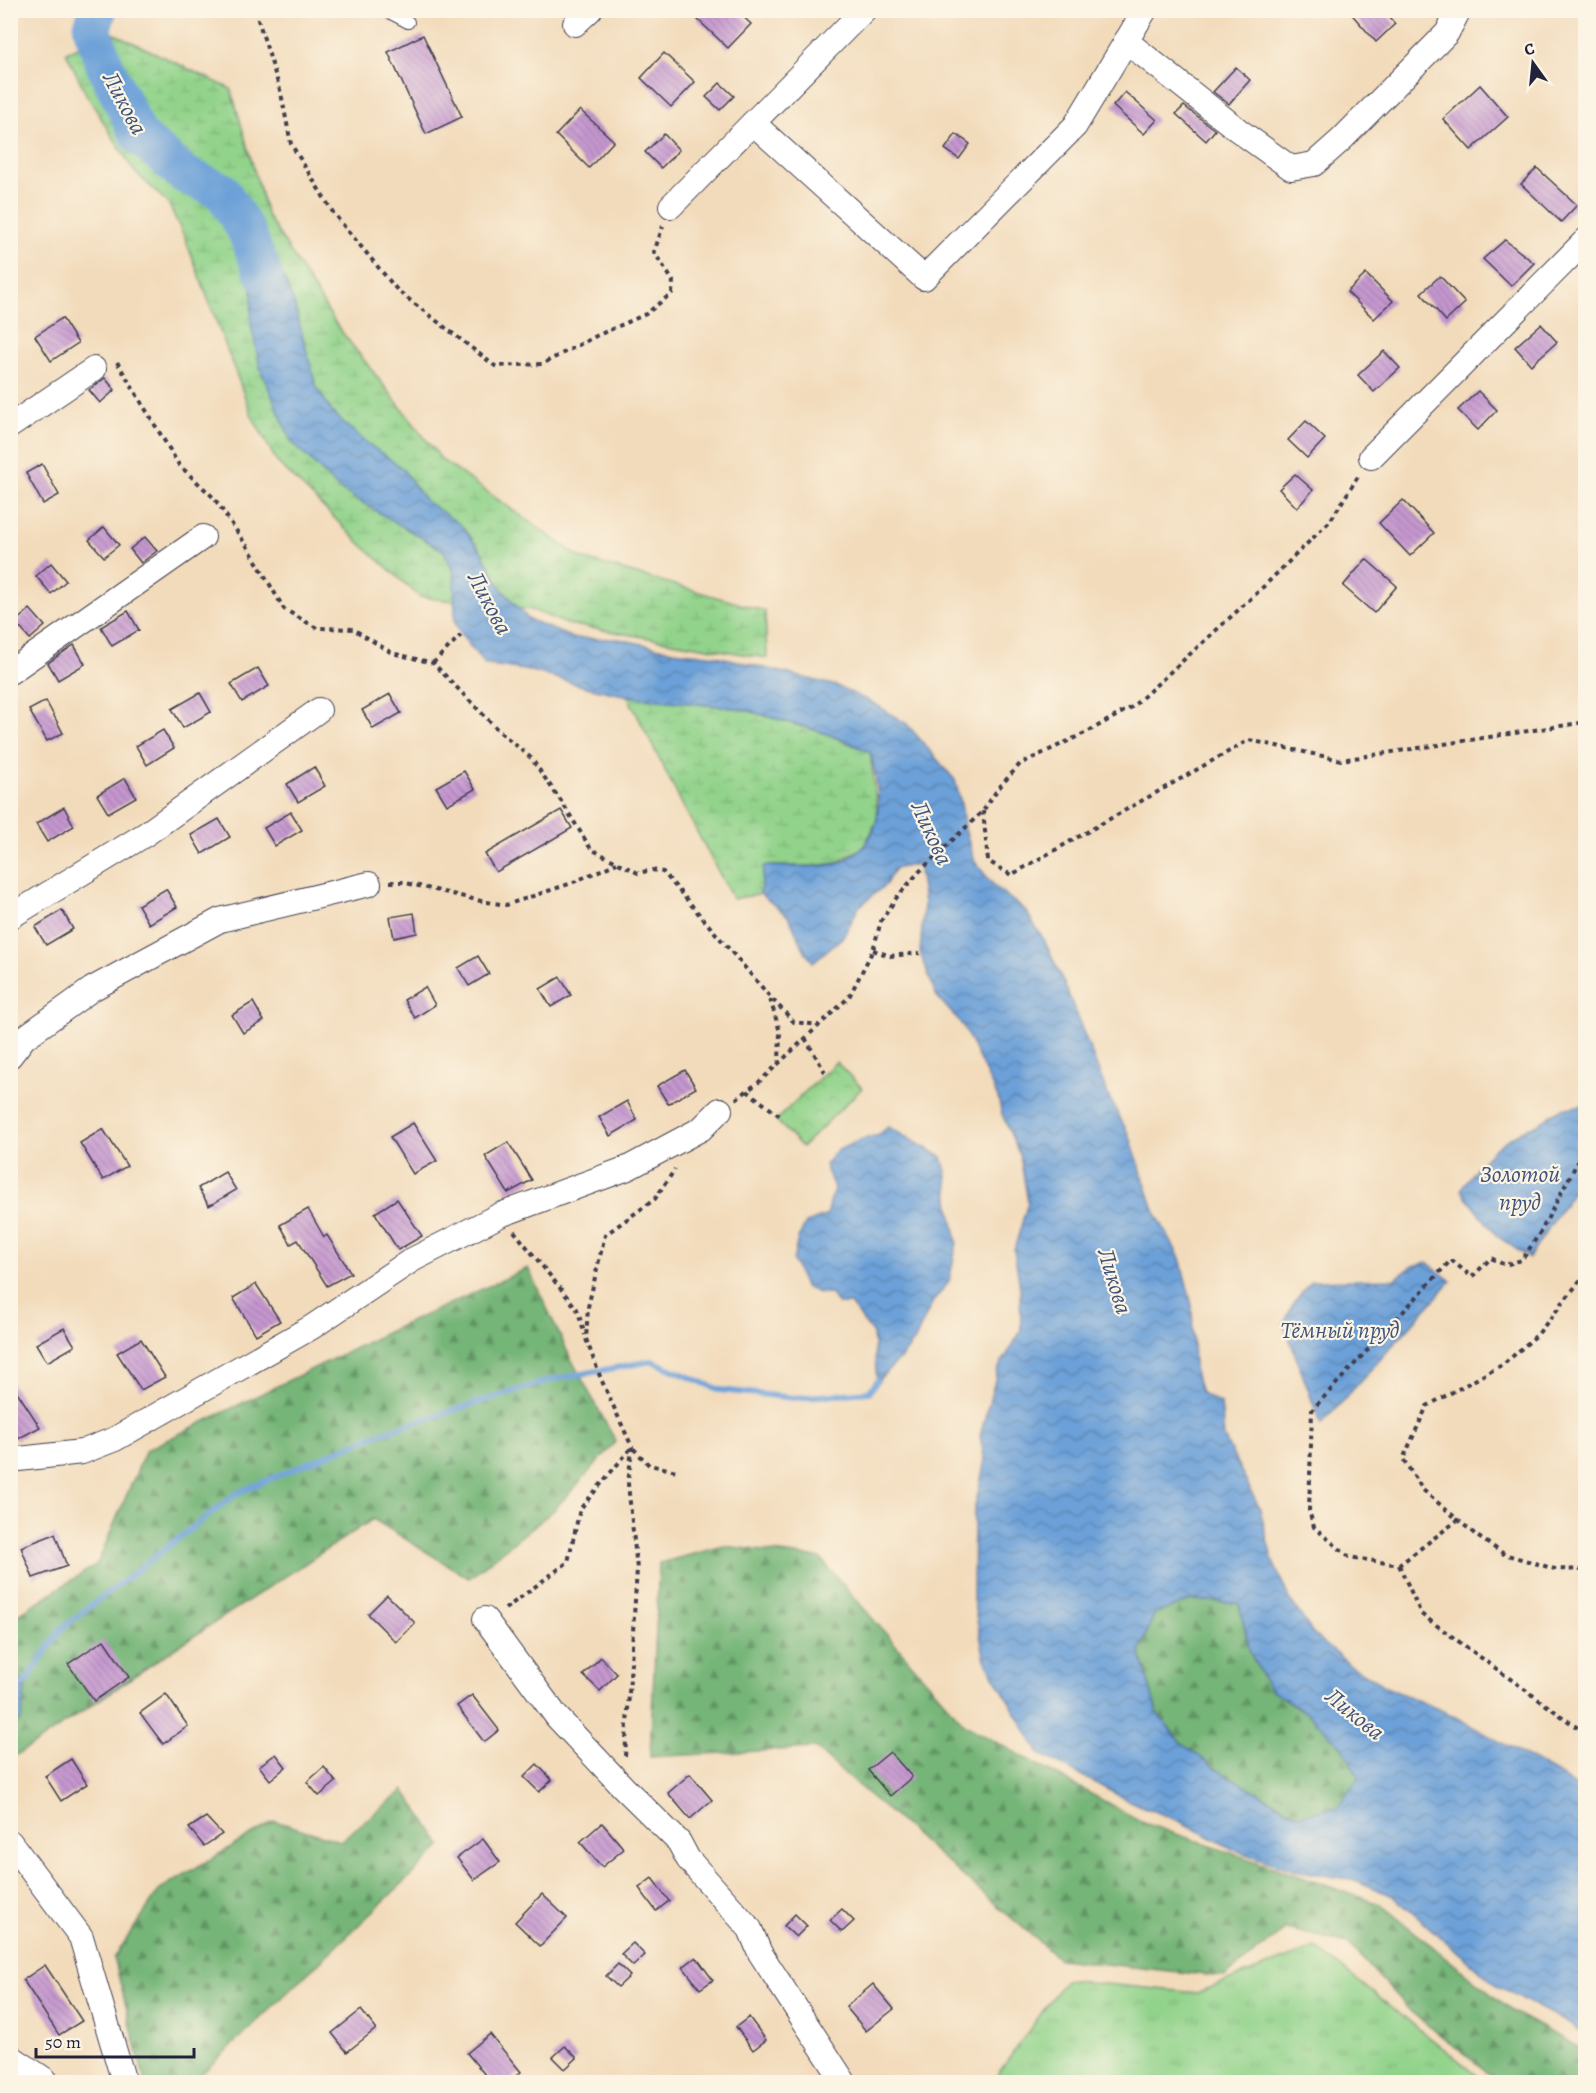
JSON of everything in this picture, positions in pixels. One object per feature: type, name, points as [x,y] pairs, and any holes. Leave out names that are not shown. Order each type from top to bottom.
[{"type":"street","points":[[671,206],[864,10]]},
{"type":"street","points":[[753,123],[924,279],[1075,126],[1144,10]]},
{"type":"street","points":[[1126,41],[1238,130],[1291,168],[1314,164],[1341,140],[1447,33],[1459,10]]},
{"type":"street","points":[[1371,457],[1586,240]]},
{"type":"street","points":[[10,426],[94,369]]},
{"type":"street","points":[[10,672],[203,537]]},
{"type":"street","points":[[10,917],[146,834],[319,710]]},
{"type":"street","points":[[10,1056],[24,1038],[92,989],[220,920],[369,884]]},
{"type":"street","points":[[10,1460],[82,1452],[115,1438],[312,1327],[412,1260],[500,1215],[628,1168],[701,1129],[720,1110]]},
{"type":"street","points":[[485,1619],[557,1717],[623,1787],[680,1842],[688,1859],[750,1929],[760,1953],[844,2082]]},
{"type":"street","points":[[10,1842],[81,1937],[124,2082]]},
{"type":"street","points":[[10,2060],[43,2082]]},
{"type":"lane","points":[[390,10],[391,13],[408,22]]},
{"type":"path","points":[[255,10],[281,93],[291,144],[334,214],[398,291],[495,366],[542,364],[596,336],[646,314],[672,293],[673,281],[654,252],[671,206]]},
{"type":"path","points":[[94,369],[110,358],[116,361],[179,465],[213,498],[251,552],[284,609],[317,628],[353,629],[392,653],[433,663],[499,731],[531,758],[591,849],[638,873],[652,870],[663,872],[768,995],[794,1022],[818,1025]]},
{"type":"path","points":[[720,1110],[779,1063],[849,997],[873,950],[881,921],[897,897],[919,872],[983,811],[997,790],[1020,764],[1087,732],[1132,707],[1250,599],[1330,521],[1371,457]]},
{"type":"path","points":[[433,663],[461,635]]},
{"type":"path","points":[[983,811],[988,861],[1011,875],[1249,740],[1341,760],[1586,722]]},
{"type":"path","points":[[369,884],[402,882],[481,901],[506,904],[569,884],[617,863]]},
{"type":"path","points":[[873,950],[890,956],[920,953]]},
{"type":"path","points":[[768,995],[780,1032],[779,1063]]},
{"type":"path","points":[[805,1038],[825,1072]]},
{"type":"path","points":[[747,1090],[780,1116]]},
{"type":"path","points":[[585,1339],[588,1307],[604,1235],[655,1199],[701,1129]]},
{"type":"path","points":[[1459,1519],[1399,1565],[1349,1557],[1314,1527],[1310,1511],[1312,1410],[1451,1260],[1472,1277],[1491,1258],[1505,1265],[1522,1260],[1541,1231],[1586,1146]]},
{"type":"path","points":[[500,1215],[577,1309],[585,1339],[632,1447],[649,1465],[676,1471]]},
{"type":"path","points":[[1586,1273],[1538,1334],[1504,1364],[1427,1406],[1403,1459],[1423,1490],[1477,1536],[1504,1554],[1555,1569],[1586,1570]]},
{"type":"path","points":[[485,1619],[509,1607],[568,1562],[580,1509],[632,1447]]},
{"type":"path","points":[[623,1787],[637,1569],[628,1484],[632,1447]]},
{"type":"path","points":[[1399,1565],[1421,1614],[1586,1734]]},
{"type":"green space","points":[[113,33],[231,89],[267,215],[338,327],[442,460],[581,558],[765,611],[767,658],[567,624],[532,610],[420,597],[363,546],[277,462],[252,416],[185,238],[168,203],[134,171],[86,94],[66,52]]},
{"type":"green space","points":[[627,695],[742,709],[825,733],[870,752],[878,818],[864,847],[836,863],[813,866],[765,866],[760,894],[733,899]]},
{"type":"green space","points":[[836,1062],[862,1088],[802,1147],[776,1120]]},
{"type":"green space","points":[[528,1268],[570,1357],[616,1442],[554,1510],[469,1578],[373,1519],[11,1758],[11,1619],[97,1564],[146,1450],[392,1330]]},
{"type":"green space","points":[[724,1546],[820,1558],[965,1725],[1144,1823],[1380,1904],[1513,2012],[1585,2051],[1585,2082],[1500,2082],[1411,2012],[1348,1943],[1286,1929],[1224,1977],[1059,1959],[815,1748],[650,1757],[659,1563]]},
{"type":"green space","points":[[1192,1600],[1239,1603],[1250,1652],[1269,1689],[1309,1714],[1342,1747],[1359,1777],[1338,1807],[1298,1815],[1221,1772],[1182,1744],[1157,1713],[1140,1651],[1154,1614]]},
{"type":"green space","points":[[404,1790],[442,1846],[193,2082],[145,2082],[114,1958],[160,1889],[275,1821],[340,1841]]},
{"type":"green space","points":[[1315,1947],[1486,2082],[992,2082],[1065,1980],[1197,1993]]},
{"type":"water","points":[[245,229],[279,266],[294,303],[316,386],[332,412],[366,442],[402,468],[426,501],[461,525],[482,552],[502,589],[528,619],[573,638],[620,639],[673,651],[717,656],[837,686],[873,703],[907,724],[955,780],[964,826],[975,862],[995,887],[1025,910],[1044,940],[1064,983],[1108,1095],[1130,1137],[1154,1210],[1180,1258],[1192,1305],[1194,1368],[1201,1393],[1221,1403],[1224,1437],[1260,1509],[1272,1559],[1289,1598],[1314,1635],[1350,1665],[1388,1688],[1450,1714],[1556,1773],[1585,1793],[1585,2035],[1570,2024],[1496,1985],[1393,1896],[1355,1880],[1293,1870],[1235,1850],[1179,1821],[1127,1800],[1039,1753],[985,1660],[973,1600],[974,1511],[985,1460],[980,1436],[998,1369],[1021,1331],[1020,1288],[1014,1250],[1028,1202],[1020,1156],[1002,1114],[998,1098],[963,1026],[936,995],[920,953],[924,903],[918,864],[894,869],[886,884],[859,907],[843,937],[813,962],[806,953],[788,916],[760,894],[764,866],[829,865],[842,862],[865,845],[872,833],[878,807],[876,779],[870,752],[825,733],[742,709],[633,697],[586,687],[536,672],[485,664],[461,635],[455,623],[454,573],[444,551],[339,489],[291,441],[260,368],[251,324],[252,286],[243,254]],"holes":[[[1192,1600],[1239,1603],[1250,1652],[1269,1689],[1309,1714],[1342,1747],[1359,1777],[1338,1807],[1298,1815],[1221,1772],[1182,1744],[1157,1713],[1140,1651],[1154,1614]]]},
{"type":"water","name":"Золотой пруд","points":[[1585,1105],[1585,1173],[1529,1258],[1497,1236],[1461,1190],[1476,1168],[1503,1142],[1541,1123],[1558,1111]]},
{"type":"water","points":[[888,1127],[942,1157],[957,1242],[949,1282],[932,1303],[915,1340],[900,1359],[877,1381],[873,1334],[850,1304],[838,1304],[830,1293],[820,1293],[806,1288],[793,1261],[798,1238],[806,1223],[827,1215],[834,1188],[825,1165],[836,1151],[867,1137],[877,1136]]},
{"type":"water","name":"Тёмный пруд","points":[[1427,1262],[1451,1281],[1321,1425],[1284,1324],[1294,1302],[1311,1281],[1395,1279],[1413,1266]]},
{"type":"water","points":[[11,1675],[26,1682],[21,1720],[11,1728]]},
{"type":"building","points":[[705,10],[736,10],[751,24],[728,48],[697,19]]},
{"type":"building","points":[[1348,10],[1383,10],[1395,24],[1376,42]]},
{"type":"building","points":[[423,35],[462,117],[426,134],[388,52]]},
{"type":"building","points":[[664,53],[695,82],[671,107],[641,78]]},
{"type":"building","points":[[1236,67],[1250,80],[1229,104],[1213,92]]},
{"type":"building","points":[[720,83],[734,96],[720,110],[706,97]]},
{"type":"building","points":[[1480,85],[1508,117],[1471,150],[1443,119]]},
{"type":"building","points":[[1125,92],[1157,120],[1144,134],[1113,106]]},
{"type":"building","points":[[1184,106],[1215,130],[1206,141],[1176,114]]},
{"type":"building","points":[[580,110],[614,141],[589,168],[556,135]]},
{"type":"building","points":[[664,134],[679,150],[661,168],[645,152]]},
{"type":"building","points":[[956,134],[970,144],[959,159],[945,149]]},
{"type":"building","points":[[1537,168],[1577,205],[1561,222],[1521,184]]},
{"type":"building","points":[[1505,240],[1534,263],[1511,286],[1483,259]]},
{"type":"building","points":[[1366,274],[1393,301],[1374,319],[1347,292]]},
{"type":"building","points":[[1440,276],[1465,303],[1446,321],[1421,293]]},
{"type":"building","points":[[62,318],[78,343],[51,361],[35,336]]},
{"type":"building","points":[[1541,324],[1557,342],[1531,365],[1515,347]]},
{"type":"building","points":[[1384,351],[1400,368],[1374,392],[1358,375]]},
{"type":"building","points":[[105,378],[115,390],[100,403],[89,390]]},
{"type":"building","points":[[1478,391],[1497,410],[1478,430],[1458,410]]},
{"type":"building","points":[[1306,421],[1325,439],[1307,458],[1288,440]]},
{"type":"building","points":[[42,464],[59,495],[43,504],[26,473]]},
{"type":"building","points":[[1295,474],[1313,490],[1297,508],[1279,489]]},
{"type":"building","points":[[1403,500],[1434,533],[1410,556],[1379,523]]},
{"type":"building","points":[[104,527],[119,545],[104,557],[89,540]]},
{"type":"building","points":[[145,537],[157,551],[141,563],[130,549]]},
{"type":"building","points":[[1366,559],[1397,586],[1374,613],[1343,586]]},
{"type":"building","points":[[51,563],[66,581],[51,594],[36,576]]},
{"type":"building","points":[[30,609],[45,626],[30,639],[15,622]]},
{"type":"building","points":[[128,611],[139,630],[112,646],[101,627]]},
{"type":"building","points":[[74,645],[85,664],[58,680],[48,663]]},
{"type":"building","points":[[258,668],[269,686],[242,702],[231,684]]},
{"type":"building","points":[[200,693],[211,712],[183,728],[172,709]]},
{"type":"building","points":[[390,694],[401,713],[373,729],[362,710]]},
{"type":"building","points":[[46,701],[63,733],[47,741],[29,710]]},
{"type":"building","points":[[163,730],[174,748],[147,765],[136,746]]},
{"type":"building","points":[[314,767],[325,786],[298,802],[287,784]]},
{"type":"building","points":[[464,771],[475,789],[447,805],[436,787]]},
{"type":"building","points":[[125,778],[136,797],[108,813],[97,795]]},
{"type":"building","points":[[64,807],[74,826],[47,842],[36,824]]},
{"type":"building","points":[[561,810],[572,828],[496,872],[485,854]]},
{"type":"building","points":[[291,812],[302,830],[275,846],[264,828]]},
{"type":"building","points":[[219,819],[230,837],[202,854],[191,835]]},
{"type":"building","points":[[166,889],[177,907],[149,924],[138,905]]},
{"type":"building","points":[[62,910],[73,929],[46,945],[35,927]]},
{"type":"building","points":[[414,913],[417,933],[394,938],[390,917]]},
{"type":"building","points":[[478,956],[489,974],[469,986],[458,968]]},
{"type":"building","points":[[560,977],[571,995],[551,1007],[540,989]]},
{"type":"building","points":[[425,987],[435,1005],[415,1018],[404,1000]]},
{"type":"building","points":[[253,1002],[264,1021],[243,1033],[232,1015]]},
{"type":"building","points":[[685,1070],[696,1088],[668,1104],[657,1086]]},
{"type":"building","points":[[627,1101],[637,1120],[610,1136],[599,1117]]},
{"type":"building","points":[[413,1123],[437,1161],[413,1174],[390,1137]]},
{"type":"building","points":[[103,1129],[127,1166],[103,1180],[80,1143]]},
{"type":"building","points":[[508,1142],[532,1180],[508,1193],[485,1156]]},
{"type":"building","points":[[225,1172],[236,1190],[209,1206],[198,1188]]},
{"type":"building","points":[[397,1199],[422,1236],[398,1250],[375,1213]]},
{"type":"building","points":[[308,1209],[324,1237],[327,1235],[351,1273],[327,1286],[298,1240],[291,1244],[280,1225]]},
{"type":"building","points":[[256,1284],[280,1321],[256,1335],[233,1298]]},
{"type":"building","points":[[64,1328],[75,1346],[47,1362],[36,1344]]},
{"type":"building","points":[[141,1339],[165,1377],[141,1390],[117,1353]]},
{"type":"building","points":[[10,1381],[40,1427],[16,1440],[10,1431]]},
{"type":"building","points":[[55,1534],[67,1566],[33,1578],[21,1547]]},
{"type":"building","points":[[387,1595],[415,1623],[396,1642],[368,1614]]},
{"type":"building","points":[[104,1640],[129,1677],[94,1701],[68,1664]]},
{"type":"building","points":[[601,1657],[617,1674],[600,1691],[583,1675]]},
{"type":"building","points":[[166,1694],[188,1726],[163,1744],[140,1713]]},
{"type":"building","points":[[472,1695],[499,1730],[484,1742],[457,1706]]},
{"type":"building","points":[[890,1752],[912,1777],[890,1796],[868,1770]]},
{"type":"building","points":[[276,1754],[286,1767],[270,1780],[259,1766]]},
{"type":"building","points":[[71,1759],[87,1784],[61,1801],[45,1776]]},
{"type":"building","points":[[537,1764],[552,1780],[539,1792],[524,1777]]},
{"type":"building","points":[[324,1767],[336,1782],[319,1796],[307,1782]]},
{"type":"building","points":[[690,1774],[712,1800],[690,1819],[668,1793]]},
{"type":"building","points":[[206,1817],[222,1834],[204,1846],[189,1828]]},
{"type":"building","points":[[602,1823],[624,1849],[602,1867],[580,1842]]},
{"type":"building","points":[[483,1839],[500,1862],[474,1880],[457,1858]]},
{"type":"building","points":[[652,1878],[669,1901],[656,1911],[639,1888]]},
{"type":"building","points":[[542,1894],[567,1918],[540,1946],[515,1922]]},
{"type":"building","points":[[842,1909],[854,1921],[842,1932],[830,1920]]},
{"type":"building","points":[[795,1914],[807,1926],[796,1937],[784,1926]]},
{"type":"building","points":[[633,1943],[645,1955],[633,1966],[621,1954]]},
{"type":"building","points":[[696,1957],[713,1980],[700,1989],[683,1967]]},
{"type":"building","points":[[618,1964],[630,1976],[618,1987],[606,1976]]},
{"type":"building","points":[[45,1965],[82,2021],[59,2035],[23,1980]]},
{"type":"building","points":[[873,1984],[894,2009],[866,2031],[846,2007]]},
{"type":"building","points":[[361,2010],[376,2029],[347,2052],[332,2033]]},
{"type":"building","points":[[749,2017],[766,2040],[753,2050],[736,2027]]},
{"type":"building","points":[[490,2034],[521,2072],[508,2082],[491,2082],[467,2053]]},
{"type":"building","points":[[565,2046],[577,2058],[565,2069],[553,2057]]},
{"type":"waterway","name":"Ликова","points":[[98,10],[92,28],[105,66],[139,136],[185,175],[222,191],[245,229],[264,275]]},
{"type":"waterway","points":[[26,1682],[61,1629],[237,1493],[375,1435],[550,1380],[652,1361],[720,1390],[794,1398],[869,1392],[877,1381]]}]
